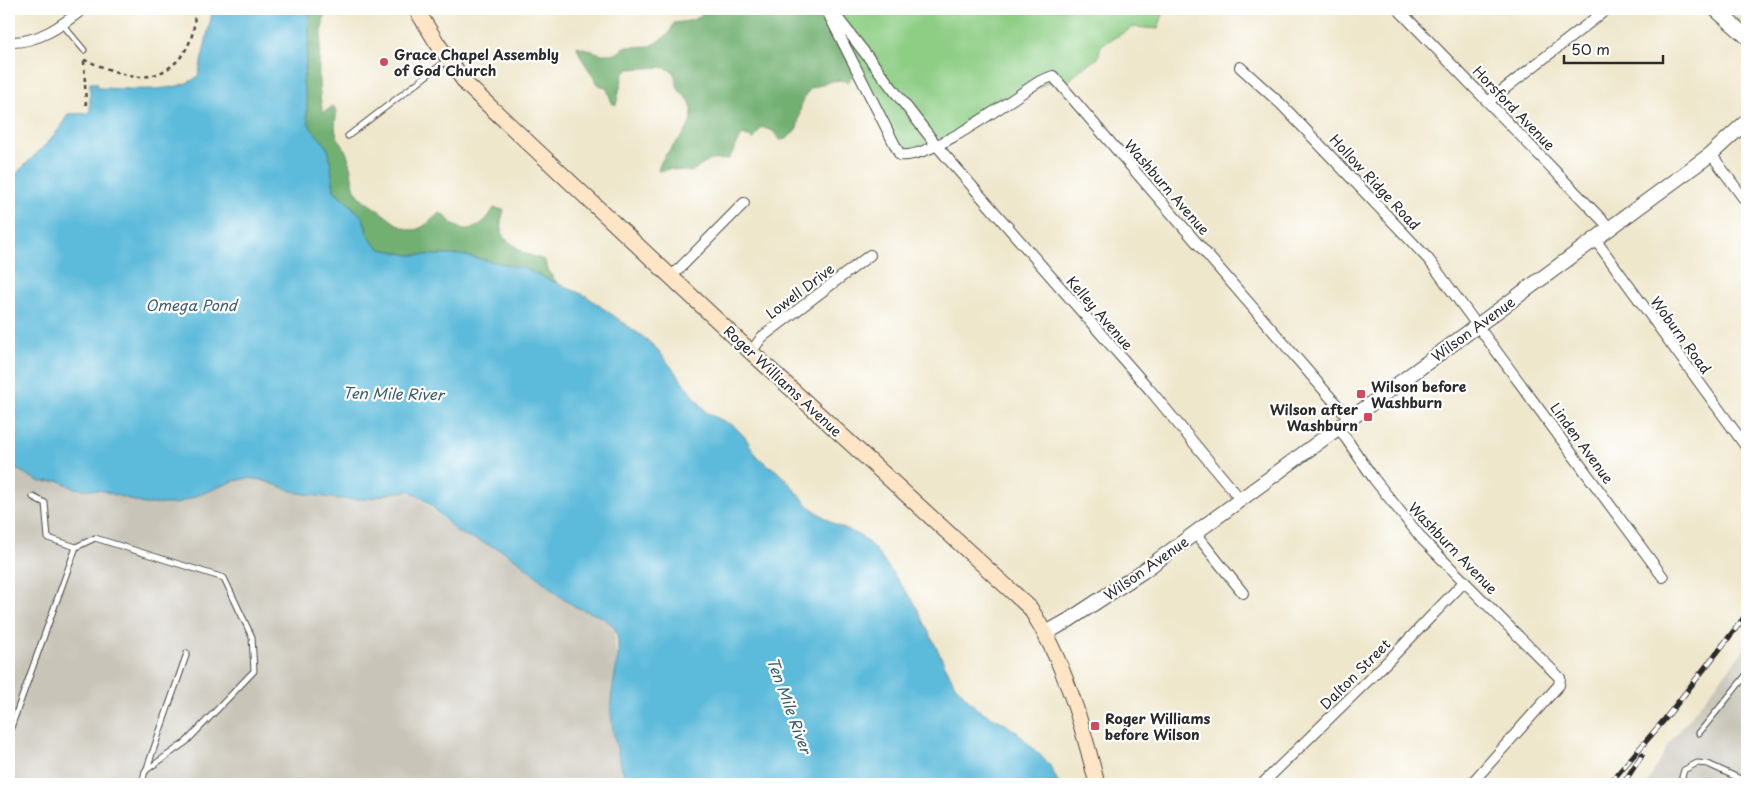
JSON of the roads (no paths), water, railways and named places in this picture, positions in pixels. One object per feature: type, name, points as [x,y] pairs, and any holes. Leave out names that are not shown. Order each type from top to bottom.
[{"type":"main road","name":"Roger Williams Avenue","points":[[416,9],[467,85],[751,352],[1030,608],[1046,633],[1074,704],[1097,784]]},
{"type":"street","points":[[9,42],[36,39],[63,25],[83,9]]},
{"type":"street","name":"Horsford Avenue","points":[[1398,9],[1609,227]]},
{"type":"street","points":[[1489,102],[1607,9]]},
{"type":"street","points":[[1715,9],[1747,37]]},
{"type":"street","name":"Kelley Avenue","points":[[937,146],[906,156],[900,155],[829,15],[833,14],[837,17],[937,146],[1150,390],[1241,500]]},
{"type":"street","name":"Hollow Ridge Road","points":[[1240,67],[1282,104],[1413,242],[1429,260],[1478,326]]},
{"type":"street","name":"Washburn Avenue","points":[[937,146],[1040,81],[1053,76],[1343,423],[1400,513],[1423,540],[1560,678],[1558,684],[1471,784]]},
{"type":"street","name":"Wilson Avenue","points":[[1046,633],[1070,620],[1142,572],[1241,500],[1343,423],[1478,326],[1594,238],[1711,154],[1747,121]]},
{"type":"street","points":[[1711,154],[1747,203]]},
{"type":"street","points":[[671,277],[744,203]]},
{"type":"street","name":"Woburn Road","points":[[1594,238],[1747,448]]},
{"type":"street","name":"Lowell Drive","points":[[751,352],[762,337],[870,255]]},
{"type":"street","name":"Linden Avenue","points":[[1478,326],[1663,577]]},
{"type":"street","points":[[1195,533],[1243,593]]},
{"type":"street","name":"Dalton Street","points":[[1262,784],[1393,656],[1465,581]]},
{"type":"lane","points":[[63,25],[84,50]]},
{"type":"lane","points":[[348,136],[448,59]]},
{"type":"lane","points":[[32,497],[45,503],[48,538],[76,547],[95,538],[224,578],[252,637],[254,671],[186,742],[145,771]]},
{"type":"lane","points":[[9,733],[76,547]]},
{"type":"lane","points":[[142,784],[187,653]]},
{"type":"lane","points":[[1699,733],[1747,674]]},
{"type":"lane","points":[[1680,784],[1684,770],[1697,763],[1708,764],[1747,782]]},
{"type":"water","name":"Omega Pond","points":[[213,9],[309,9],[309,39],[303,83],[307,102],[307,117],[311,128],[325,144],[329,152],[334,190],[363,217],[367,233],[373,243],[381,249],[409,255],[461,255],[523,268],[586,296],[646,339],[658,350],[707,413],[734,426],[745,437],[757,457],[781,474],[810,507],[834,524],[861,536],[873,547],[914,602],[955,685],[977,709],[1017,732],[1049,764],[1059,784],[627,784],[616,744],[611,713],[618,655],[617,636],[614,626],[602,617],[576,607],[563,599],[504,551],[457,532],[427,502],[410,491],[365,499],[338,499],[299,493],[262,480],[249,478],[234,481],[176,504],[144,504],[103,491],[74,488],[59,481],[40,482],[9,465],[9,182],[56,133],[68,114],[90,113],[90,83],[97,83],[97,88],[150,89],[178,86],[198,76]]},
{"type":"railway","points":[[1609,784],[1665,719],[1747,614]]},
{"type":"railway","points":[[1623,784],[1642,755]]},
{"type":"place","name":"Grace Chapel Assembly of God Church","points":[[384,62]]},
{"type":"place","name":"Wilson before Washburn","points":[[1361,394]]},
{"type":"place","name":"Wilson after Washburn","points":[[1368,417]]},
{"type":"place","name":"Roger Williams before Wilson","points":[[1095,726]]},
{"type":"water label","name":"Ten Mile River","points":[[393,393]]},
{"type":"water label","name":"Ten Mile River","points":[[790,705]]}]
